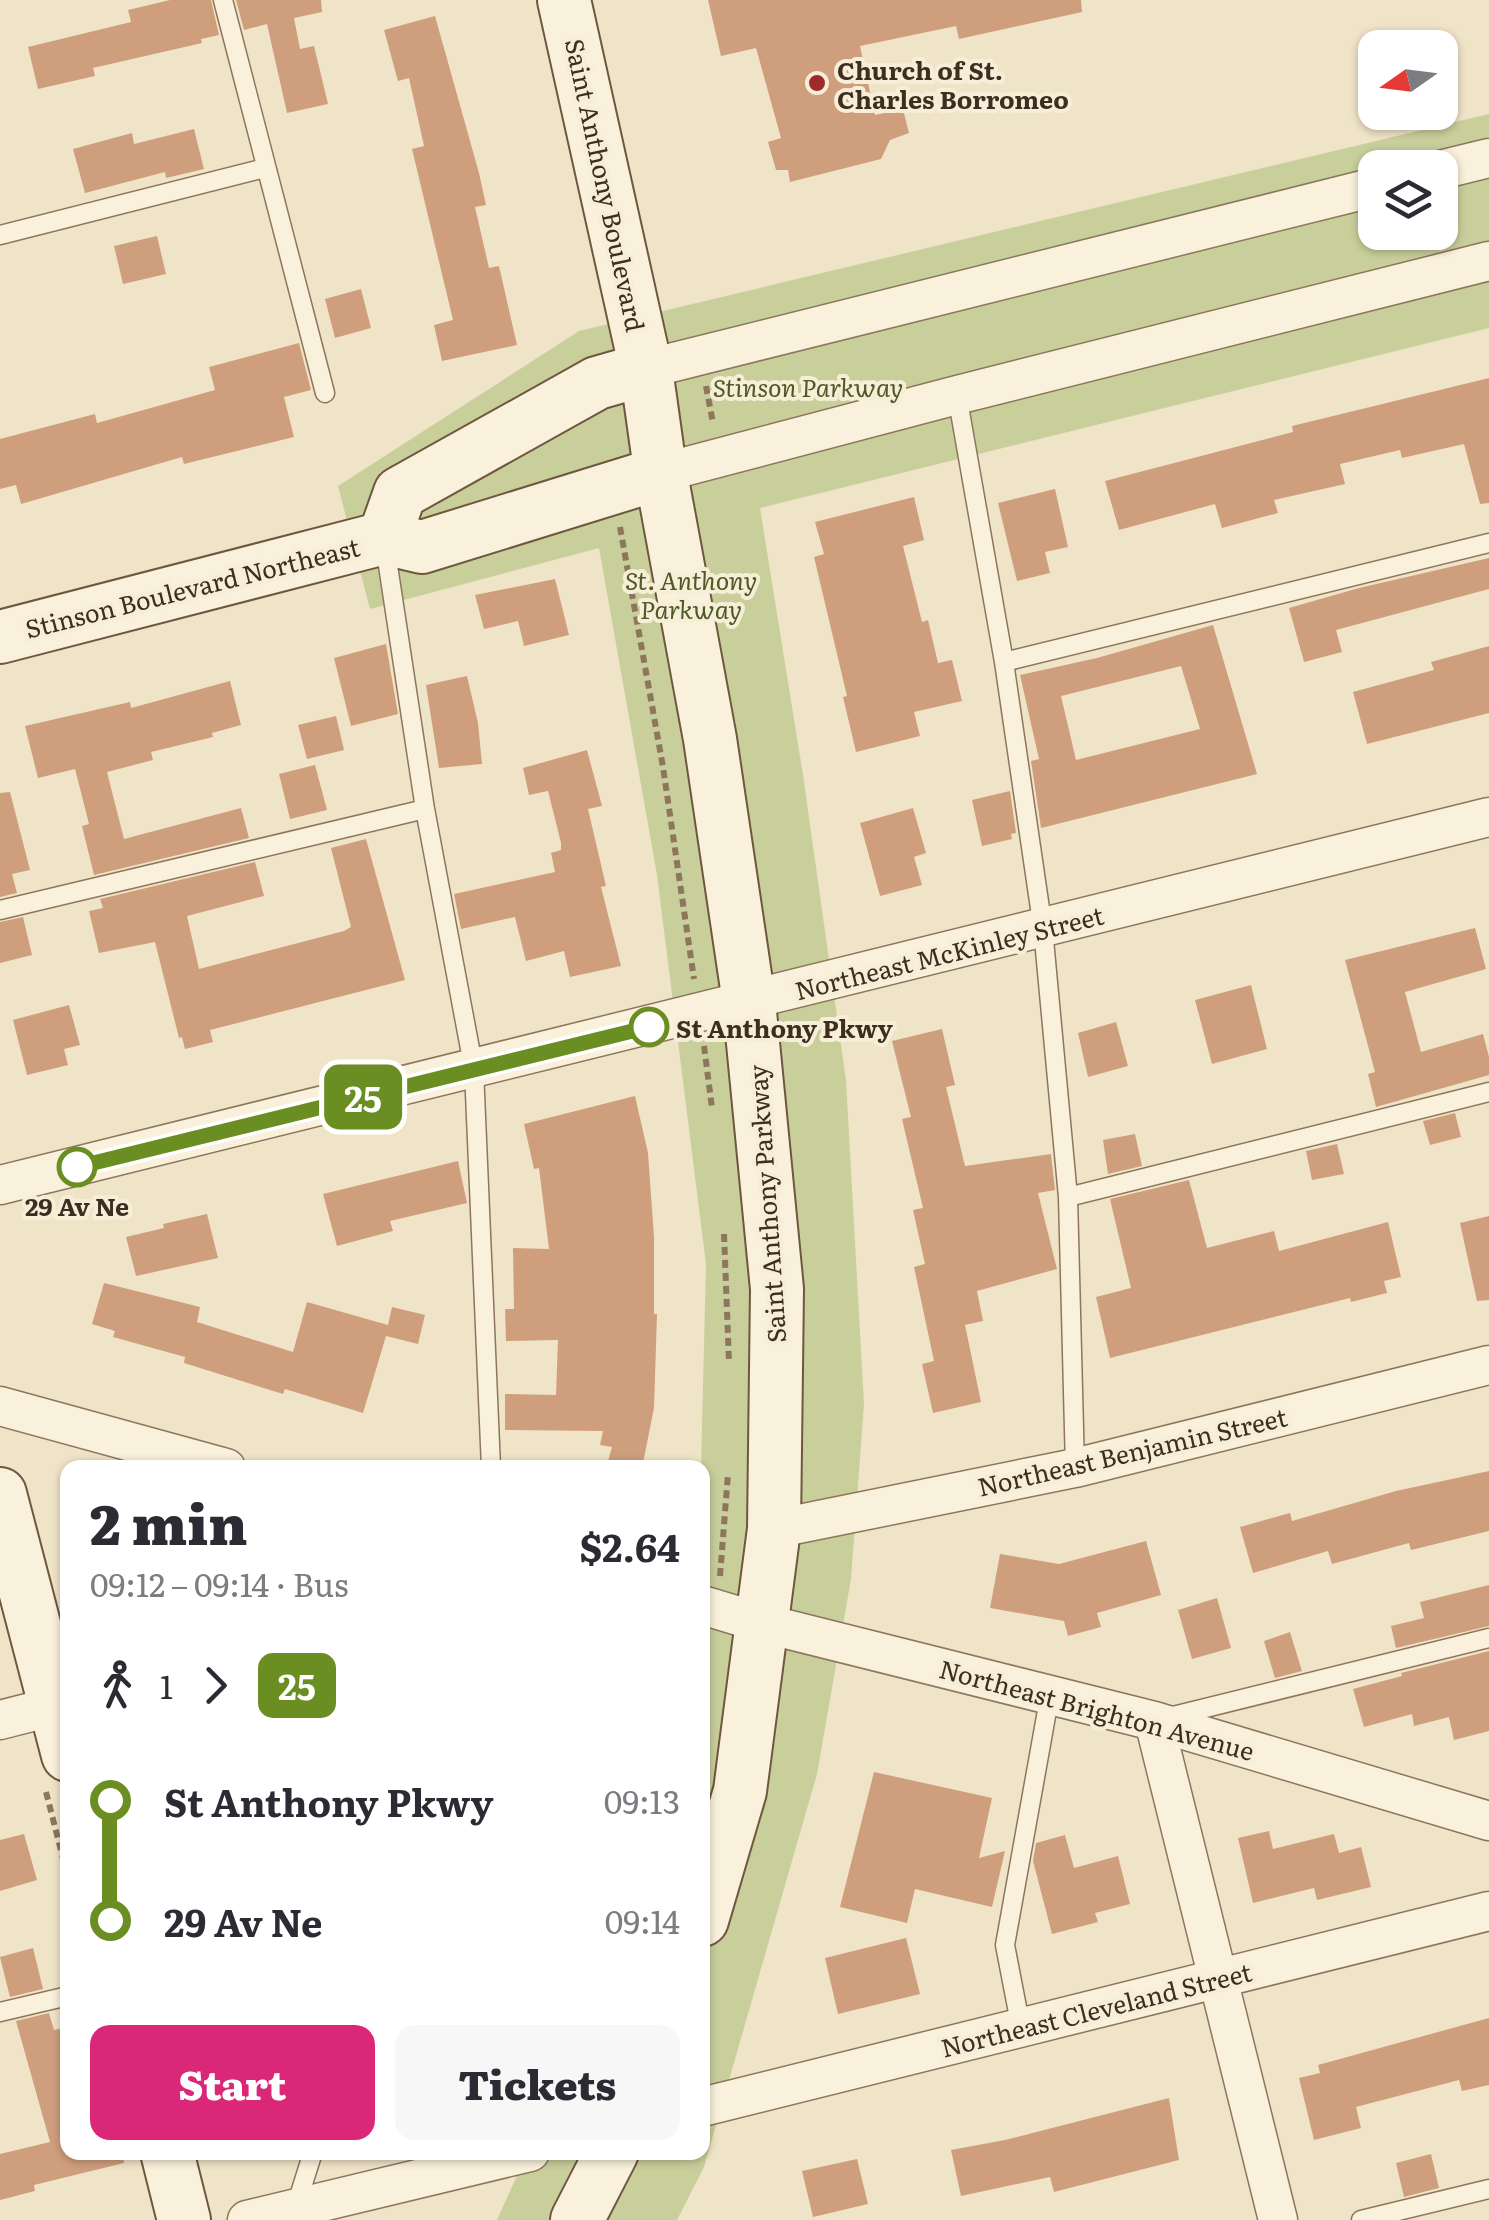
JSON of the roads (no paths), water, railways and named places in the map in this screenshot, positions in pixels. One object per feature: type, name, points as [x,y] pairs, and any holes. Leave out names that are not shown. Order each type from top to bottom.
[{"type":"street","name":"Saint Anthony Boulevard","points":[[564,0],[646,369]]},
{"type":"street","points":[[1458,166],[1489,158]]},
{"type":"street","points":[[646,369],[1358,190]]},
{"type":"street","points":[[662,473],[957,394],[1489,261]]},
{"type":"street","name":"Saint Anthony Parkway","points":[[646,369],[710,739],[749,1002],[777,1289],[774,1529],[740,1791],[710,1893]]},
{"type":"street","name":"Stinson Boulevard Northeast","points":[[384,538],[400,493],[597,383],[646,369]]},
{"type":"street","name":"Stinson Boulevard Northeast","points":[[0,637],[384,538],[422,547],[662,473]]},
{"type":"street","name":"Northeast McKinley Street","points":[[0,1185],[1489,817]]},
{"type":"street","name":"Northeast Benjamin Street","points":[[774,1529],[1076,1468],[1489,1365]]},
{"type":"street","points":[[0,1406],[195,1460]]},
{"type":"street","points":[[0,1494],[60,1709]]},
{"type":"street","name":"Northeast Brighton Avenue","points":[[712,1590],[762,1623],[1154,1721],[1489,1821]]},
{"type":"street","points":[[0,1720],[60,1723]]},
{"type":"street","points":[[1154,1721],[1278,2220]]},
{"type":"street","name":"Northeast Cleveland Street","points":[[710,2105],[1489,1911]]},
{"type":"street","points":[[169,2160],[184,2220]]},
{"type":"street","points":[[247,2220],[495,2160]]},
{"type":"street","points":[[577,2220],[608,2160]]},
{"type":"lane","points":[[223,0],[325,393]]},
{"type":"lane","points":[[0,235],[264,168]]},
{"type":"lane","points":[[957,394],[1004,662],[1043,928],[1068,1198],[1076,1468]]},
{"type":"lane","points":[[384,538],[426,809],[474,1070],[491,1460]]},
{"type":"lane","points":[[1004,662],[1489,543]]},
{"type":"lane","points":[[0,910],[426,809]]},
{"type":"lane","points":[[1068,1198],[1489,1092]]},
{"type":"lane","points":[[1154,1721],[1489,1638]]},
{"type":"lane","points":[[1022,2028],[1005,1944],[1050,1694]]},
{"type":"lane","points":[[0,2012],[60,1998]]},
{"type":"lane","points":[[296,2206],[310,2160]]},
{"type":"lane","points":[[1361,2220],[1489,2189]]},
{"type":"place","name":"Church of St. Charles Borromeo","points":[[817,83]]},
{"type":"place","name":"St Anthony Pkwy","points":[[649,1027]]},
{"type":"place","name":"29 Av Ne","points":[[77,1167]]},
{"type":"park label","name":"Stinson Parkway","points":[[808,386]]},
{"type":"park label","name":"St. Anthony Parkway","points":[[691,594]]}]
